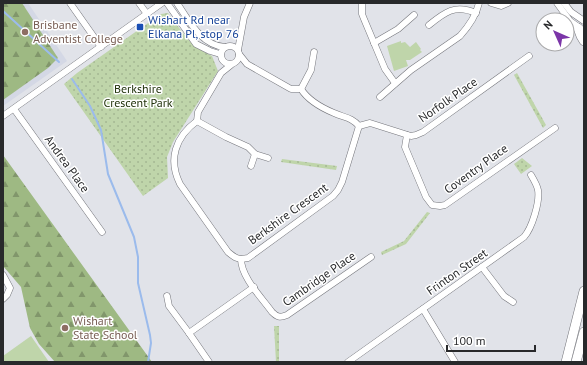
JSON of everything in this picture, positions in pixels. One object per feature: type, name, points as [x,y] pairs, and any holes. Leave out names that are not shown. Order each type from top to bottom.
[{"type":"highway","points":[[582,27],[581,36],[584,41]]},
{"type":"highway","points":[[566,362],[584,291]]},
{"type":"highway","points":[[576,362],[584,332]]},
{"type":"street","points":[[70,3],[101,47]]},
{"type":"street","points":[[139,3],[147,14]]},
{"type":"street","points":[[3,116],[162,3]]},
{"type":"street","points":[[167,3],[196,44],[220,54]]},
{"type":"street","points":[[177,3],[193,28],[211,44],[233,46],[247,64],[291,89],[300,89]]},
{"type":"street","points":[[233,64],[238,59],[244,17],[250,3]]},
{"type":"street","points":[[362,3],[362,14],[364,19],[385,69],[395,83]]},
{"type":"street","points":[[380,97],[411,70],[460,36],[467,29],[476,13],[479,3]]},
{"type":"street","points":[[491,3],[501,6],[508,3]]},
{"type":"street","points":[[557,3],[567,17],[582,27]]},
{"type":"street","points":[[564,3],[582,27]]},
{"type":"street","points":[[429,25],[444,13],[455,9],[466,9],[476,13]]},
{"type":"street","points":[[374,43],[398,29],[414,15]]},
{"type":"street","points":[[220,54],[227,46],[240,37]]},
{"type":"street","points":[[300,89],[311,70],[314,52]]},
{"type":"street","points":[[220,54],[222,61],[226,64],[247,64]]},
{"type":"street","name":"Norfolk Place","points":[[407,135],[416,135],[423,132],[530,56]]},
{"type":"street","name":"Berkshire Crescent","points":[[221,74],[222,61]]},
{"type":"street","name":"Berkshire Crescent","points":[[233,64],[221,74],[198,112],[197,121],[188,128],[177,146],[174,166],[175,174],[180,184],[228,252],[236,259],[248,258],[333,196],[342,182],[359,126]]},
{"type":"street","points":[[300,89],[307,98],[333,113],[353,120],[359,126],[370,123],[407,135]]},
{"type":"street","name":"Andrea Place","points":[[14,108],[102,232]]},
{"type":"street","points":[[197,121],[248,147],[255,154],[268,158]]},
{"type":"street","name":"Coventry Place","points":[[407,135],[405,147],[426,197],[432,205],[440,206],[445,205],[554,128]]},
{"type":"street","points":[[251,166],[255,154]]},
{"type":"street","name":"Frinton Street","points":[[348,362],[518,242],[528,232],[532,223],[538,197],[538,189],[532,175]]},
{"type":"street","name":"Cambridge Place","points":[[241,259],[241,266],[244,274],[272,312],[281,318],[371,257]]},
{"type":"street","points":[[482,267],[504,296],[513,302]]},
{"type":"street","points":[[3,275],[10,288],[9,292],[4,298]]},
{"type":"street","points":[[189,333],[254,287]]},
{"type":"street","points":[[167,296],[169,306],[209,362]]},
{"type":"street","points":[[423,309],[454,362]]},
{"type":"shaded area","name":"Brisbane Adventist College","points":[[3,3],[28,3],[67,61],[3,106]]},
{"type":"green space","name":"Brisbane Adventist College","points":[[3,3],[22,3],[58,58],[48,68],[3,100]]},
{"type":"green space","name":"Berkshire Crescent Park","points":[[168,13],[195,47],[212,56],[218,71],[173,142],[167,157],[168,178],[143,196],[64,84],[77,73],[161,14]]},
{"type":"green space","points":[[401,41],[401,43],[405,42],[410,47],[416,42],[422,52],[410,60],[406,60],[408,66],[394,71],[387,46]]},
{"type":"green space","points":[[517,73],[546,125],[543,128],[514,75]]},
{"type":"green space","name":"Wishart State School","points":[[3,155],[152,362],[55,362],[39,344],[30,328],[21,287],[3,266]]},
{"type":"green space","points":[[522,158],[532,166],[521,174],[514,164]]},
{"type":"green space","points":[[282,159],[337,166],[336,170],[281,162]]},
{"type":"green space","points":[[427,212],[430,213],[406,244],[382,255],[381,252],[404,241]]},
{"type":"green space","points":[[274,326],[279,326],[279,362],[276,362]]},
{"type":"green space","points":[[31,336],[49,362],[3,362],[3,356]]},
{"type":"waterway","points":[[3,11],[59,62]]},
{"type":"waterway","points":[[72,79],[90,106],[101,130],[108,174],[134,237],[138,257],[138,283],[151,343],[148,362]]},
{"type":"place","name":"Wishart Rd near Elkana Pl, stop 76","points":[[140,27]]},
{"type":"place","name":"Brisbane Adventist College","points":[[25,32]]},
{"type":"place","name":"Wishart State School","points":[[65,328]]}]
